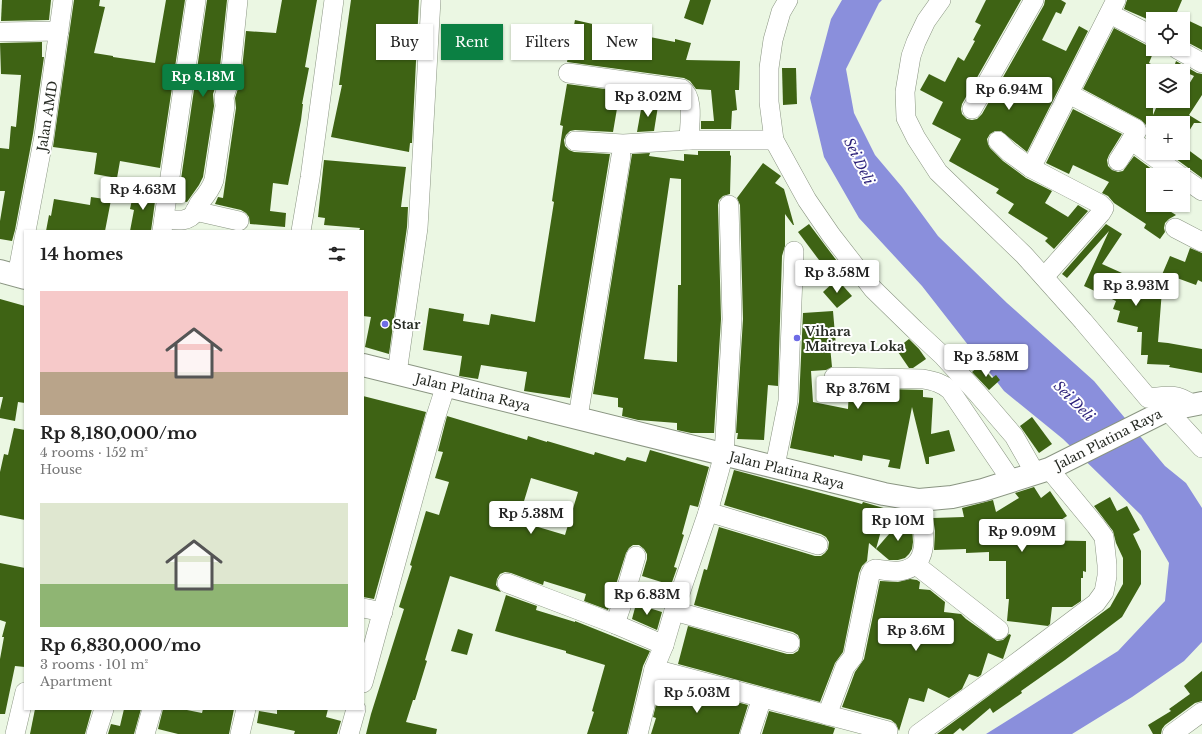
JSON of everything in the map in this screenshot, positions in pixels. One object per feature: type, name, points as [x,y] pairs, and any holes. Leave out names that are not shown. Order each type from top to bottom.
[{"type":"main road","name":"Jalan Platina Raya","points":[[364,365],[884,494],[919,500],[952,497],[969,493],[1042,471],[1072,458],[1162,412],[1196,404]]},
{"type":"street","name":"Jalan AMD","points":[[26,230],[44,136],[63,0]]},
{"type":"street","points":[[196,0],[163,225],[184,220],[192,216],[199,202],[208,194],[212,187],[225,106],[224,97],[230,78],[238,0]]},
{"type":"street","points":[[301,230],[310,178],[334,0]]},
{"type":"street","points":[[397,373],[418,228],[431,0]]},
{"type":"street","points":[[788,0],[780,12],[773,40],[769,68],[769,102],[774,140],[807,200],[873,289],[944,356],[1014,436],[1042,471],[1096,526],[1104,537],[1107,565],[1104,592],[1096,603],[918,734]]},
{"type":"street","points":[[941,0],[926,21],[911,56],[905,92],[906,118],[916,138],[938,172],[1024,254],[1148,398],[1169,395],[1196,404]]},
{"type":"street","points":[[972,109],[1034,0]]},
{"type":"street","points":[[1031,168],[1113,7],[1146,31]]},
{"type":"street","points":[[0,32],[59,31]]},
{"type":"street","points":[[1190,56],[1202,63]]},
{"type":"street","points":[[568,73],[682,89],[687,92],[690,101],[689,140]]},
{"type":"street","points":[[1069,94],[1135,128],[1137,131],[1118,161]]},
{"type":"street","points":[[575,141],[623,144],[689,140],[774,140]]},
{"type":"street","points":[[1131,140],[1169,168]]},
{"type":"street","points":[[998,141],[1009,152],[1031,168],[1100,204],[1104,208],[1044,277]]},
{"type":"street","points":[[578,418],[621,156]]},
{"type":"street","points":[[1190,183],[1202,191]]},
{"type":"street","points":[[638,734],[654,669],[664,645],[708,512],[724,454],[732,319],[729,205]]},
{"type":"street","points":[[195,212],[239,221]]},
{"type":"street","points":[[1174,228],[1202,242]]},
{"type":"street","points":[[14,275],[24,238]]},
{"type":"street","points":[[775,466],[788,402],[794,250]]},
{"type":"street","points":[[834,376],[923,379],[935,381],[944,385],[950,390],[1011,480]]},
{"type":"street","points":[[364,679],[433,426],[446,385]]},
{"type":"street","points":[[1162,412],[1202,448]]},
{"type":"street","points":[[827,715],[845,667],[853,657],[870,574],[876,569],[900,571],[916,565],[922,557],[924,546],[919,500]]},
{"type":"street","points":[[708,512],[818,545]]},
{"type":"street","points":[[615,624],[636,556]]},
{"type":"street","points":[[916,565],[999,630]]},
{"type":"street","points":[[507,582],[615,624],[664,645]]},
{"type":"street","points":[[364,608],[383,612]]},
{"type":"street","points":[[674,611],[790,643]]},
{"type":"street","points":[[654,669],[888,731]]},
{"type":"street","points":[[15,734],[24,696]]},
{"type":"street","points":[[750,734],[762,698]]},
{"type":"street","points":[[96,734],[104,710]]},
{"type":"street","points":[[145,734],[152,710]]},
{"type":"street","points":[[240,734],[246,710]]},
{"type":"street","points":[[349,734],[356,710]]},
{"type":"street","points":[[1172,734],[1202,712]]},
{"type":"water","name":"Sei Deli","points":[[842,0],[882,0],[879,3],[846,69],[854,113],[875,155],[902,187],[938,236],[1007,303],[1094,381],[1165,466],[1186,483],[1202,508],[1202,642],[1184,661],[1132,697],[1072,734],[986,734],[1118,651],[1165,601],[1169,563],[1141,515],[1063,439],[1004,391],[922,286],[859,218],[824,157],[810,98],[831,19]]},
{"type":"building","points":[[2,0],[51,0],[49,20],[1,21]]},
{"type":"building","points":[[74,0],[100,0],[99,6],[105,7],[94,53],[155,63],[166,0],[185,0],[160,168],[120,161],[117,178],[94,174],[97,153],[53,147]]},
{"type":"building","points":[[207,0],[227,0],[219,76],[213,94],[214,106],[203,177],[187,202],[178,200]]},
{"type":"building","points":[[282,0],[317,0],[305,67],[309,68],[302,104],[301,120],[288,185],[273,183],[270,211],[286,213],[285,227],[250,224],[249,217],[241,210],[215,204],[218,197],[223,198],[236,108],[235,98],[241,79],[246,31],[276,33]]},
{"type":"building","points":[[351,0],[419,0],[418,24],[376,24],[376,60],[416,60],[412,143],[410,143],[409,152],[331,137],[342,85],[339,85]]},
{"type":"building","points":[[690,0],[711,0],[703,25],[684,18]]},
{"type":"building","points":[[986,0],[1021,0],[962,104],[962,114],[967,119],[977,119],[982,114],[1044,5],[1045,0],[1061,0],[1066,3],[1061,14],[1056,12],[1042,40],[1066,51],[1079,26],[1088,31],[1027,152],[1001,131],[995,131],[990,134],[987,139],[990,148],[1003,161],[1026,178],[1052,191],[1045,203],[1068,217],[1078,205],[1088,211],[1054,249],[1045,241],[1048,238],[1008,213],[1014,204],[996,193],[999,189],[949,161],[961,139],[932,124],[943,102],[920,90],[929,74],[945,82],[958,57],[964,61],[975,41],[973,40],[981,25],[975,22]]},
{"type":"building","points":[[1127,0],[1182,0],[1177,12],[1146,12],[1146,19],[1124,9]]},
{"type":"building","points":[[575,20],[593,24],[592,60],[652,60],[652,37],[675,42],[675,39],[691,43],[686,60],[740,61],[739,90],[735,90],[737,110],[732,111],[731,129],[701,129],[701,121],[714,121],[711,90],[696,89],[690,81],[684,78],[567,62],[567,60],[584,60],[584,24],[574,24]]},
{"type":"building","points":[[1190,21],[1202,27],[1202,50],[1190,44]]},
{"type":"building","points":[[1114,28],[1146,45],[1146,56],[1152,56],[1149,63],[1151,64],[1146,64],[1146,108],[1153,108],[1153,115],[1156,108],[1190,108],[1190,83],[1194,76],[1190,74],[1190,69],[1202,74],[1202,95],[1189,115],[1202,123],[1194,123],[1190,130],[1190,116],[1146,116],[1146,125],[1141,120],[1083,89]]},
{"type":"building","points":[[42,42],[42,57],[44,57],[33,134],[15,230],[12,241],[0,239],[0,221],[5,191],[0,191],[0,148],[9,149],[11,126],[16,127],[21,75],[1,74],[0,43]]},
{"type":"building","points":[[782,68],[796,68],[797,104],[783,105]]},
{"type":"building","points":[[567,84],[620,91],[613,132],[575,130],[570,131],[564,140],[565,146],[574,152],[610,154],[570,398],[524,391],[527,372],[481,365],[478,379],[459,376],[462,356],[423,350],[429,308],[464,314],[463,321],[489,325],[491,314],[535,322],[554,202],[552,201],[563,126],[560,125]]},
{"type":"building","points":[[642,104],[658,106],[654,131],[637,132]]},
{"type":"building","points":[[1073,109],[1122,134],[1107,160],[1108,166],[1112,170],[1118,172],[1123,171],[1134,156],[1150,168],[1146,168],[1146,212],[1171,212],[1176,215],[1165,223],[1165,232],[1160,239],[1144,228],[1146,224],[1114,203],[1108,196],[1102,193],[1109,182],[1073,165],[1069,174],[1046,163]]},
{"type":"building","points":[[698,151],[730,151],[731,156],[730,194],[723,196],[719,200],[718,205],[721,319],[714,433],[691,433],[677,430],[677,423],[638,420],[622,416],[623,408],[618,407],[618,398],[593,394],[632,154],[650,153],[649,156],[684,161],[684,154],[698,155]],"holes":[[[670,178],[681,179],[681,285],[678,285],[677,362],[644,359]]]},
{"type":"building","points":[[1190,151],[1202,160],[1202,178],[1178,160],[1190,160]]},
{"type":"building","points":[[324,160],[406,167],[401,207],[408,207],[407,227],[389,354],[365,347],[371,317],[364,316],[364,230],[359,230],[360,228],[324,225],[325,218],[318,217]]},
{"type":"building","points":[[763,163],[781,176],[775,183],[784,189],[794,225],[785,214],[785,246],[782,256],[778,386],[768,385],[764,440],[737,439],[738,433],[736,433],[743,319],[740,205],[737,198]]},
{"type":"building","points":[[134,190],[156,194],[151,230],[130,230],[134,210],[130,209]]},
{"type":"building","points":[[91,197],[111,200],[105,230],[46,230],[49,215],[51,216],[54,199],[90,205]]},
{"type":"building","points":[[809,224],[843,269],[827,281],[820,272],[825,268],[798,232]]},
{"type":"building","points":[[1106,224],[1122,234],[1102,264],[1122,273],[1120,279],[1162,290],[1158,342],[1202,349],[1202,373],[1169,367],[1170,365],[1147,364],[1148,355],[1141,355],[1142,332],[1137,332],[1138,327],[1117,322],[1120,311],[1113,309],[1116,301],[1084,286],[1109,231],[1067,278],[1062,274]]},
{"type":"building","points":[[1190,248],[1202,253],[1202,282],[1198,280],[1196,285],[1177,278],[1175,282],[1161,277],[1170,256],[1185,262]]},
{"type":"building","points":[[837,279],[852,296],[837,308],[823,292]]},
{"type":"building","points":[[0,299],[24,306],[24,403],[18,402],[15,421],[0,418],[3,397],[0,397]]},
{"type":"building","points":[[833,311],[836,346],[830,346],[832,367],[826,370],[811,371],[813,402],[848,409],[849,388],[923,390],[923,397],[933,398],[931,434],[949,430],[955,451],[929,457],[929,464],[926,464],[912,407],[900,469],[888,467],[890,460],[863,455],[862,461],[790,448],[799,402],[803,313]]},
{"type":"building","points":[[909,339],[926,359],[913,368],[909,368],[896,349]]},
{"type":"building","points":[[980,365],[992,378],[996,375],[1000,380],[989,390],[972,372]]},
{"type":"building","points":[[364,396],[426,412],[374,599],[364,597]]},
{"type":"building","points":[[447,416],[527,440],[528,436],[594,455],[595,452],[625,461],[627,457],[646,462],[650,450],[709,467],[698,507],[690,505],[682,534],[684,535],[674,567],[677,568],[671,585],[642,576],[647,554],[639,545],[633,545],[626,553],[608,610],[584,601],[586,594],[544,581],[543,585],[511,573],[505,572],[500,574],[497,579],[496,585],[501,592],[450,576],[425,660],[427,661],[415,700],[413,700],[406,722],[437,729],[436,734],[366,734],[404,609],[399,607],[412,566],[410,565],[426,511],[439,515],[449,482],[435,478],[443,452],[438,451]],"holes":[[[531,478],[578,492],[565,535],[518,521]]]},
{"type":"building","points":[[1032,417],[1052,444],[1039,453],[1020,426]]},
{"type":"building","points":[[14,428],[24,430],[24,520],[0,515],[0,472],[4,454],[8,455]]},
{"type":"building","points":[[734,470],[862,504],[863,502],[887,509],[876,549],[869,543],[867,561],[862,566],[859,573],[843,652],[835,663],[820,702],[678,664],[688,626],[787,654],[793,654],[798,651],[800,646],[798,635],[793,632],[694,605],[704,569],[707,570],[719,527],[815,556],[821,556],[828,549],[829,542],[826,537],[821,534],[724,505]]},
{"type":"building","points":[[1034,487],[1041,498],[1050,491],[1067,516],[1030,540],[1086,541],[1086,572],[1083,571],[1083,578],[1081,578],[1081,601],[1072,607],[1052,607],[1050,624],[1048,626],[1007,621],[1009,599],[1006,599],[1006,561],[989,561],[989,552],[966,553],[966,549],[934,550],[935,531],[933,518],[964,517],[962,508],[993,500],[996,512],[1019,498],[1015,493]]},
{"type":"building","points":[[1110,497],[1117,511],[1127,506],[1140,530],[1133,534],[1141,551],[1141,584],[1122,617],[1021,691],[1022,693],[993,713],[990,708],[963,731],[960,728],[953,734],[937,734],[1110,607],[1123,584],[1123,558],[1116,543],[1113,531],[1094,506]]},
{"type":"building","points":[[903,518],[912,525],[912,549],[905,558],[889,560],[876,549]]},
{"type":"building","points":[[0,563],[24,568],[24,667],[15,666],[5,714],[0,714],[0,659],[4,637],[2,637],[6,622],[0,620]]},
{"type":"building","points":[[910,579],[920,582],[919,589],[930,590],[945,602],[944,612],[961,614],[997,641],[1003,640],[1009,634],[1011,635],[1003,659],[988,653],[981,675],[978,677],[969,674],[962,689],[949,698],[928,688],[924,702],[909,698],[899,731],[896,724],[891,720],[842,707],[855,672],[864,659],[880,581],[898,582]]},
{"type":"building","points":[[506,595],[537,606],[536,610],[575,621],[650,651],[643,666],[627,734],[587,734],[594,712],[592,711],[605,665],[566,653],[566,651],[495,631]]},
{"type":"building","points":[[636,604],[662,612],[657,630],[632,619]]},
{"type":"building","points":[[458,629],[473,634],[467,655],[451,651]]},
{"type":"building","points":[[1202,671],[1202,701],[1195,703],[1165,725],[1161,734],[1153,734],[1148,725],[1171,711],[1169,709],[1190,694],[1184,686]]},
{"type":"building","points":[[668,684],[748,705],[739,734],[651,734],[656,718],[653,717],[658,697],[663,699]]},
{"type":"building","points":[[35,710],[92,710],[85,734],[30,734]]},
{"type":"building","points":[[124,710],[141,710],[134,734],[108,734],[111,724],[120,726]]},
{"type":"building","points":[[163,710],[187,710],[202,713],[203,710],[234,710],[229,734],[178,734],[158,729]]},
{"type":"building","points":[[277,710],[328,710],[326,717],[341,721],[337,734],[294,734],[295,731],[257,723],[259,711],[277,714]]},
{"type":"building","points":[[769,711],[835,728],[833,734],[762,734]]},
{"type":"place","name":"Star","points":[[385,324]]},
{"type":"place","name":"Vihara Maitreya Loka","points":[[797,338]]}]
